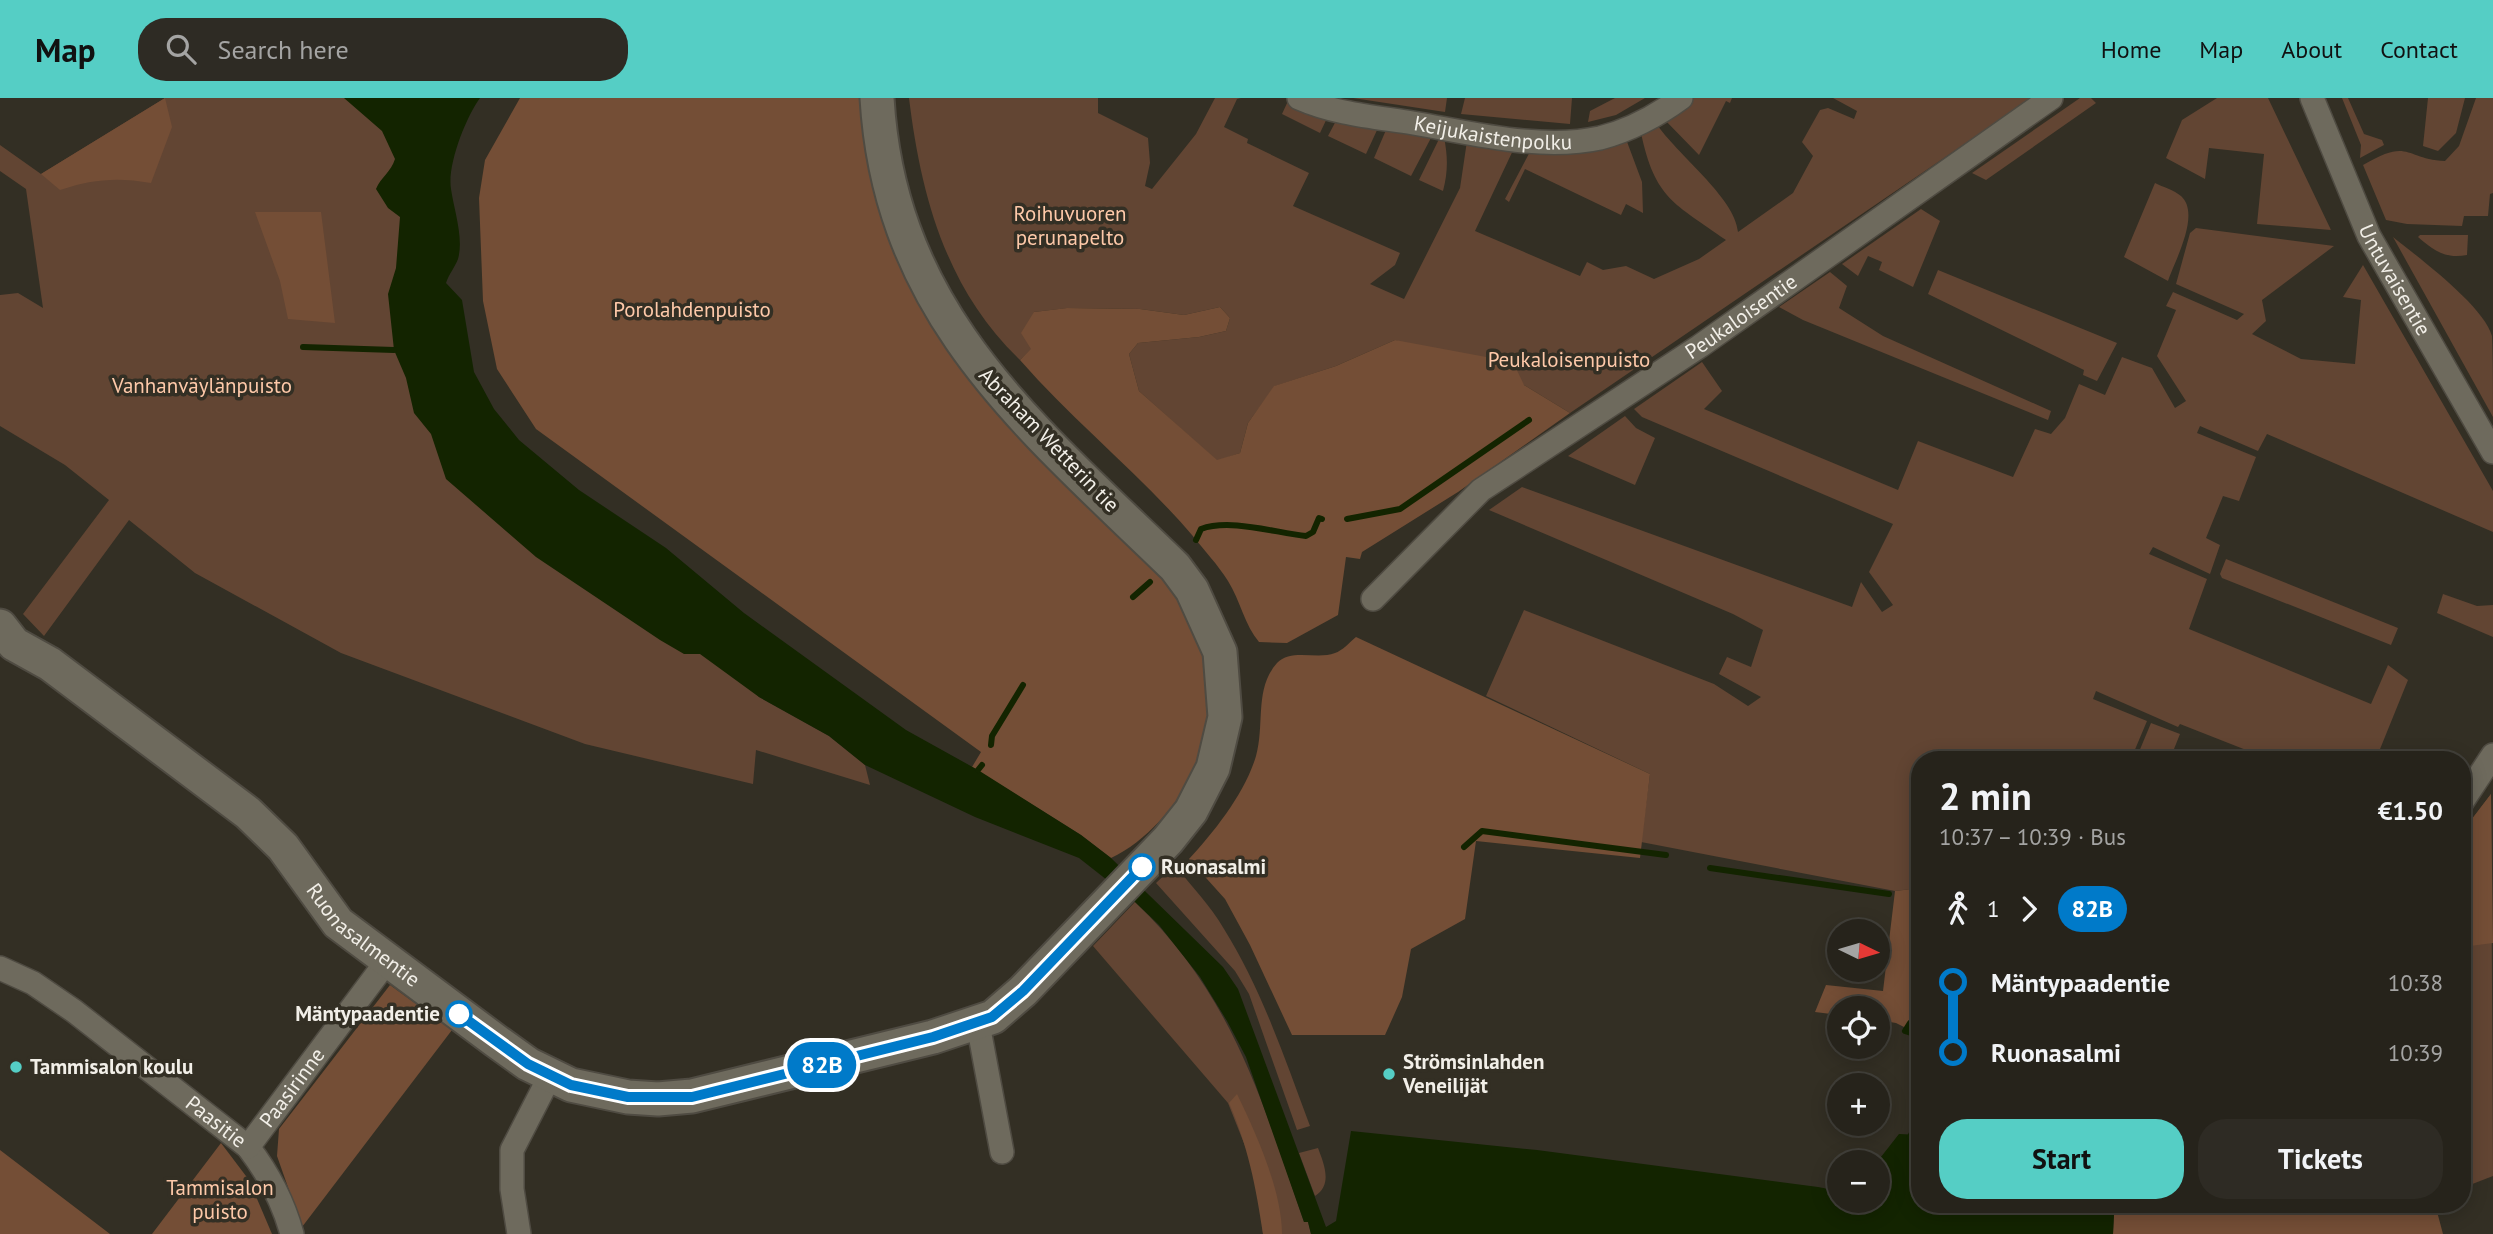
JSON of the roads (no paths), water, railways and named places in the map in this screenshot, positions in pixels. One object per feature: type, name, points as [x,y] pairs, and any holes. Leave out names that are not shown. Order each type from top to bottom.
[{"type":"street","name":"Abraham Wetterin tie","points":[[877,98],[882,146],[894,202],[916,264],[941,312],[996,388],[1175,567],[1192,590],[1220,652],[1224,674],[1225,717],[1213,768]]},
{"type":"street","name":"Keijukaistenpolku","points":[[1299,98],[1338,111],[1450,129],[1575,142],[1601,138],[1630,127],[1681,98]]},
{"type":"street","name":"Peukaloisentie","points":[[1373,599],[1481,490],[1700,346],[2051,98]]},
{"type":"street","name":"Untuvaisentie","points":[[2312,98],[2370,236],[2493,452]]},
{"type":"street","name":"Ruonasalmentie","points":[[0,626],[14,644],[50,664],[248,813],[283,847],[330,915],[387,961],[528,1064],[550,1076],[594,1091],[628,1097],[692,1097],[978,1024],[992,1017],[1023,991],[1142,868],[1185,819],[1213,768]]},
{"type":"street","points":[[2471,788],[2493,755]]},
{"type":"street","name":"Paasirinne","points":[[248,1147],[387,961]]},
{"type":"street","name":"Paasitie","points":[[0,968],[33,983],[74,1011],[248,1147],[265,1169],[286,1212],[292,1234]]},
{"type":"street","points":[[978,1024],[1002,1152]]},
{"type":"street","points":[[519,1234],[512,1189],[512,1150],[550,1076]]},
{"type":"waterway","points":[[303,347],[394,350]]},
{"type":"waterway","points":[[1347,519],[1400,509],[1529,420]]},
{"type":"waterway","points":[[1196,540],[1201,529],[1225,525],[1306,536],[1313,532],[1319,518],[1322,519]]},
{"type":"waterway","points":[[1133,597],[1150,582]]},
{"type":"waterway","points":[[991,745],[992,736],[1023,685]]},
{"type":"waterway","points":[[978,770],[982,765]]},
{"type":"waterway","points":[[1464,847],[1482,831],[1666,855]]},
{"type":"waterway","points":[[1710,868],[1889,894]]},
{"type":"waterway","points":[[1910,1023],[1905,1031],[1911,1033]]},
{"type":"place","name":"Ruonasalmi","points":[[1142,867]]},
{"type":"place","name":"Mäntypaadentie","points":[[459,1014]]},
{"type":"place","name":"Tammisalon koulu","points":[[16,1067]]},
{"type":"place","name":"Strömsinlahden Veneilijät","points":[[1389,1074]]},
{"type":"park label","name":"Roihuvuoren perunapelto","points":[[1070,226]]},
{"type":"park label","name":"Porolahdenpuisto","points":[[692,310]]},
{"type":"park label","name":"Peukaloisenpuisto","points":[[1569,360]]},
{"type":"park label","name":"Vanhanväylänpuisto","points":[[202,386]]},
{"type":"park label","name":"Tammisalon puisto","points":[[220,1200]]}]
